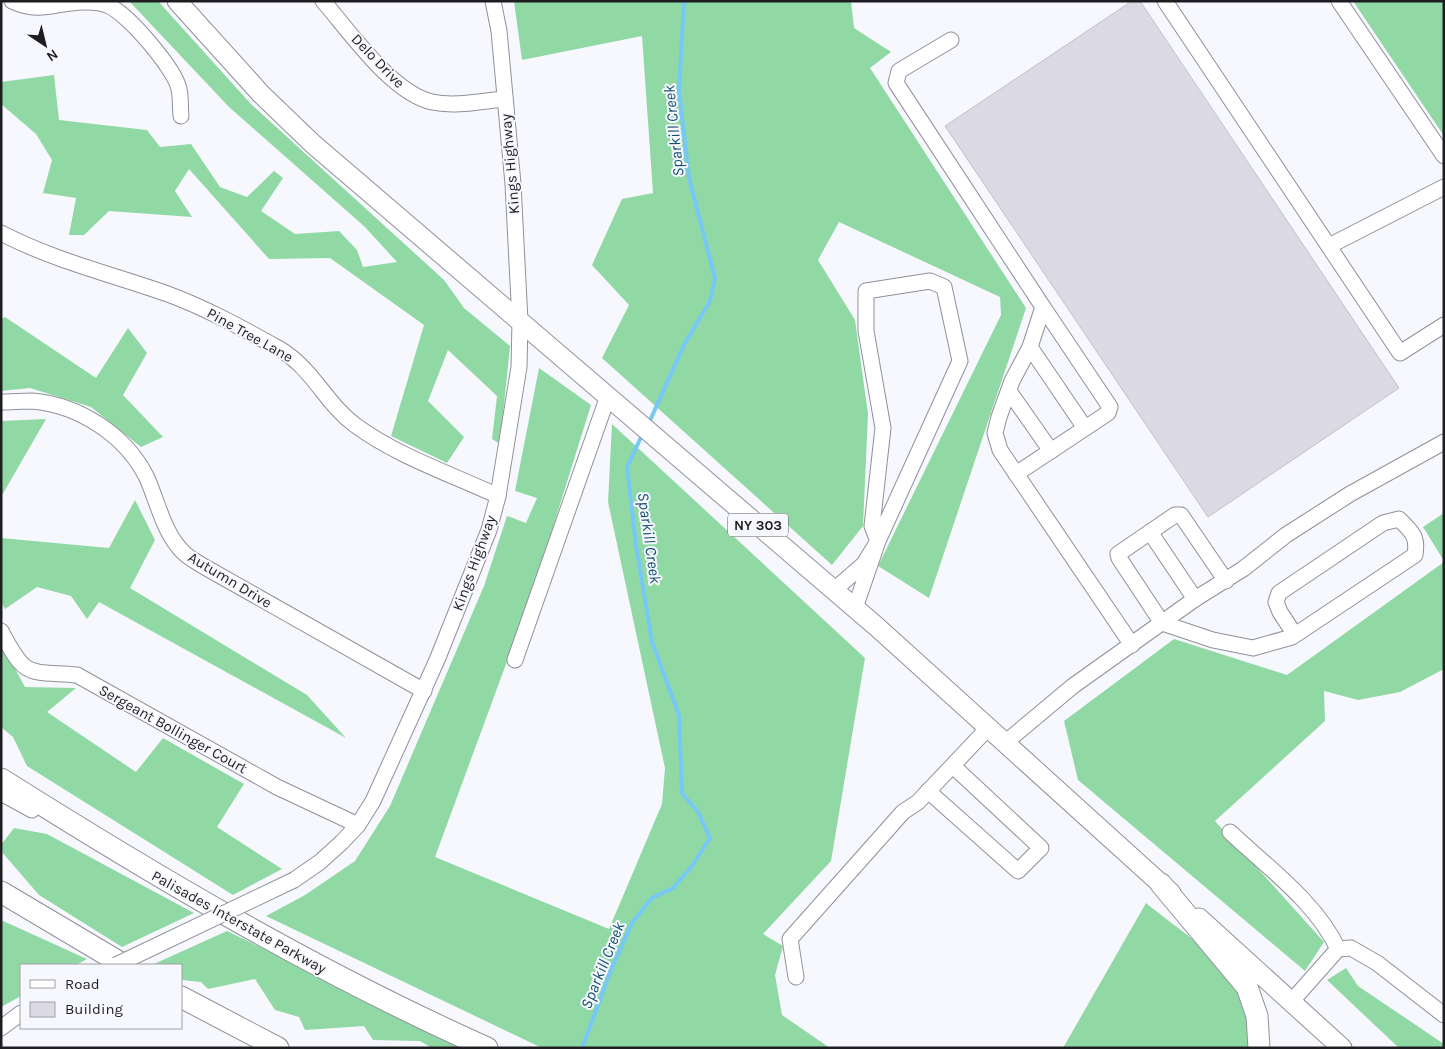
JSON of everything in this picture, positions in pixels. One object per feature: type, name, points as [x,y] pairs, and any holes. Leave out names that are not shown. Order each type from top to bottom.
[{"type":"highway","name":"Palisades Interstate Parkway","points":[[1,779],[170,884],[328,972],[487,1048]]},
{"type":"highway","points":[[1161,884],[1247,987],[1257,1016],[1259,1048]]},
{"type":"highway","points":[[1,892],[122,964]]},
{"type":"highway","points":[[182,999],[278,1048]]},
{"type":"main road","name":"NY 303","points":[[177,1],[256,88],[296,128],[855,608],[1006,742],[1342,1048]]},
{"type":"street","points":[[12,1],[23,6],[50,8],[85,2],[109,6],[129,22],[165,62],[179,88],[181,116]]},
{"type":"street","name":"Delo Drive","points":[[323,1],[393,81],[411,94],[432,102],[449,103],[505,99]]},
{"type":"street","name":"Kings Highway","points":[[118,964],[294,880],[328,856],[358,825],[378,790],[424,691],[489,530],[498,496],[519,367],[520,321],[513,184],[499,31],[493,1]]},
{"type":"street","points":[[1165,1],[1400,353],[1444,325]]},
{"type":"street","points":[[1339,1],[1444,156]]},
{"type":"street","points":[[951,40],[900,71],[896,83],[1043,307],[1108,402],[1108,412],[1016,474]]},
{"type":"street","points":[[1329,246],[1444,187]]},
{"type":"street","name":"Pine Tree Lane","points":[[1,234],[24,245],[167,294],[204,309],[280,349],[305,367],[329,399],[354,425],[388,446],[498,496]]},
{"type":"street","points":[[855,608],[878,541],[960,362],[944,287],[930,281],[866,291],[866,331],[883,428],[872,526],[878,541]]},
{"type":"street","points":[[1043,307],[1030,347],[1009,391],[995,433],[1000,450],[1132,644]]},
{"type":"street","points":[[1030,347],[1085,428]]},
{"type":"street","points":[[1009,391],[1051,451]]},
{"type":"street","points":[[515,660],[608,396]]},
{"type":"street","name":"Autumn Drive","points":[[1,402],[32,401],[70,410],[101,426],[128,448],[146,477],[168,530],[184,552],[203,566],[424,691]]},
{"type":"street","points":[[1006,742],[1073,686],[1195,599],[1226,581],[1286,535],[1350,494],[1444,442]]},
{"type":"street","points":[[1226,581],[1181,514],[1175,515],[1118,554],[1162,623],[1213,640],[1253,648],[1295,635],[1415,555],[1417,542],[1412,532],[1399,519],[1383,523],[1279,593],[1276,602],[1280,612],[1295,635]]},
{"type":"street","points":[[1150,532],[1195,599]]},
{"type":"street","points":[[834,590],[864,564],[878,541]]},
{"type":"street","name":"Sergeant Bollinger Court","points":[[1,631],[23,667],[39,674],[77,675],[277,787],[358,825]]},
{"type":"street","points":[[796,977],[790,939],[903,812],[918,802],[989,727]]},
{"type":"street","points":[[928,791],[1018,871],[1041,848],[953,766]]},
{"type":"street","points":[[1,792],[170,884]]},
{"type":"street","points":[[1230,832],[1317,916],[1331,933],[1338,949]]},
{"type":"street","points":[[1291,1002],[1338,949],[1351,948],[1377,963],[1444,1014]]},
{"type":"street","points":[[1,1028],[20,1014]]},
{"type":"green space","points":[[129,1],[158,1],[250,103],[444,280],[464,308],[510,346],[500,444],[492,439],[497,396],[448,350],[428,401],[464,437],[447,463],[391,436],[424,325],[330,258],[269,259],[189,169],[175,191],[192,217],[109,211],[84,235],[69,235],[76,198],[43,193],[52,160],[36,134],[1,104],[1,82],[54,75],[59,120],[147,130],[160,147],[191,144],[220,187],[247,197],[274,171],[283,178],[261,211],[295,234],[339,231],[357,250],[363,267],[397,262],[365,227],[229,107]]},
{"type":"green space","points":[[514,1],[851,1],[854,28],[891,52],[870,68],[1026,308],[929,598],[878,566],[1001,315],[1000,297],[839,222],[818,260],[855,320],[868,414],[863,526],[832,565],[602,358],[629,305],[592,265],[622,199],[653,193],[642,36],[522,60]]},
{"type":"green space","points":[[1353,1],[1444,1],[1444,136]]},
{"type":"green space","points":[[5,317],[96,378],[128,328],[147,353],[123,395],[163,437],[141,447],[91,407],[30,388],[1,391],[1,319]]},
{"type":"green space","points":[[539,368],[591,405],[534,588],[435,857],[609,929],[662,804],[665,768],[608,502],[612,424],[865,658],[831,861],[763,934],[783,946],[775,975],[782,1015],[830,1048],[542,1048],[266,916],[305,895],[355,861],[390,806],[484,586],[507,516],[526,523],[537,498],[515,491]]},
{"type":"green space","points":[[46,419],[1,497],[1,421]]},
{"type":"green space","points":[[135,500],[155,540],[130,588],[307,695],[346,738],[99,602],[87,619],[71,596],[37,587],[5,609],[1,602],[1,538],[109,548]]},
{"type":"green space","points":[[1444,513],[1444,561],[1423,527]]},
{"type":"green space","points":[[1444,562],[1444,669],[1400,692],[1358,700],[1324,691],[1325,721],[1215,821],[1324,942],[1305,971],[1078,780],[1064,721],[1174,639],[1287,675]]},
{"type":"green space","points":[[1,643],[25,687],[76,688],[47,712],[136,772],[163,738],[244,784],[217,827],[282,869],[233,895],[27,766],[13,737],[1,727]]},
{"type":"green space","points":[[14,828],[47,834],[194,913],[122,947],[39,895],[1,851],[1,845]]},
{"type":"green space","points":[[1146,903],[1202,947],[1227,972],[1247,1007],[1252,1048],[1063,1048]]},
{"type":"green space","points":[[1,920],[87,959],[78,964],[20,964],[20,997],[1,1007]]},
{"type":"green space","points":[[227,931],[469,1048],[432,1048],[420,1041],[373,1040],[364,1026],[305,1030],[299,1017],[275,1010],[255,979],[208,989],[201,982],[182,980],[182,964],[154,964]]},
{"type":"green space","points":[[1346,968],[1358,986],[1444,1044],[1444,1048],[1399,1048],[1327,980]]},
{"type":"building","points":[[1132,1],[1140,1],[1399,388],[1208,517],[945,126]]},
{"type":"waterway","name":"Sparkill Creek","points":[[648,425],[684,345],[710,301],[715,278],[689,178],[679,90],[684,1]]},
{"type":"waterway","name":"Sparkill Creek","points":[[582,1048],[611,970],[632,923],[652,898],[673,888],[692,866],[710,838],[698,812],[682,793],[679,715],[652,642],[636,545],[627,467],[643,433]]}]
